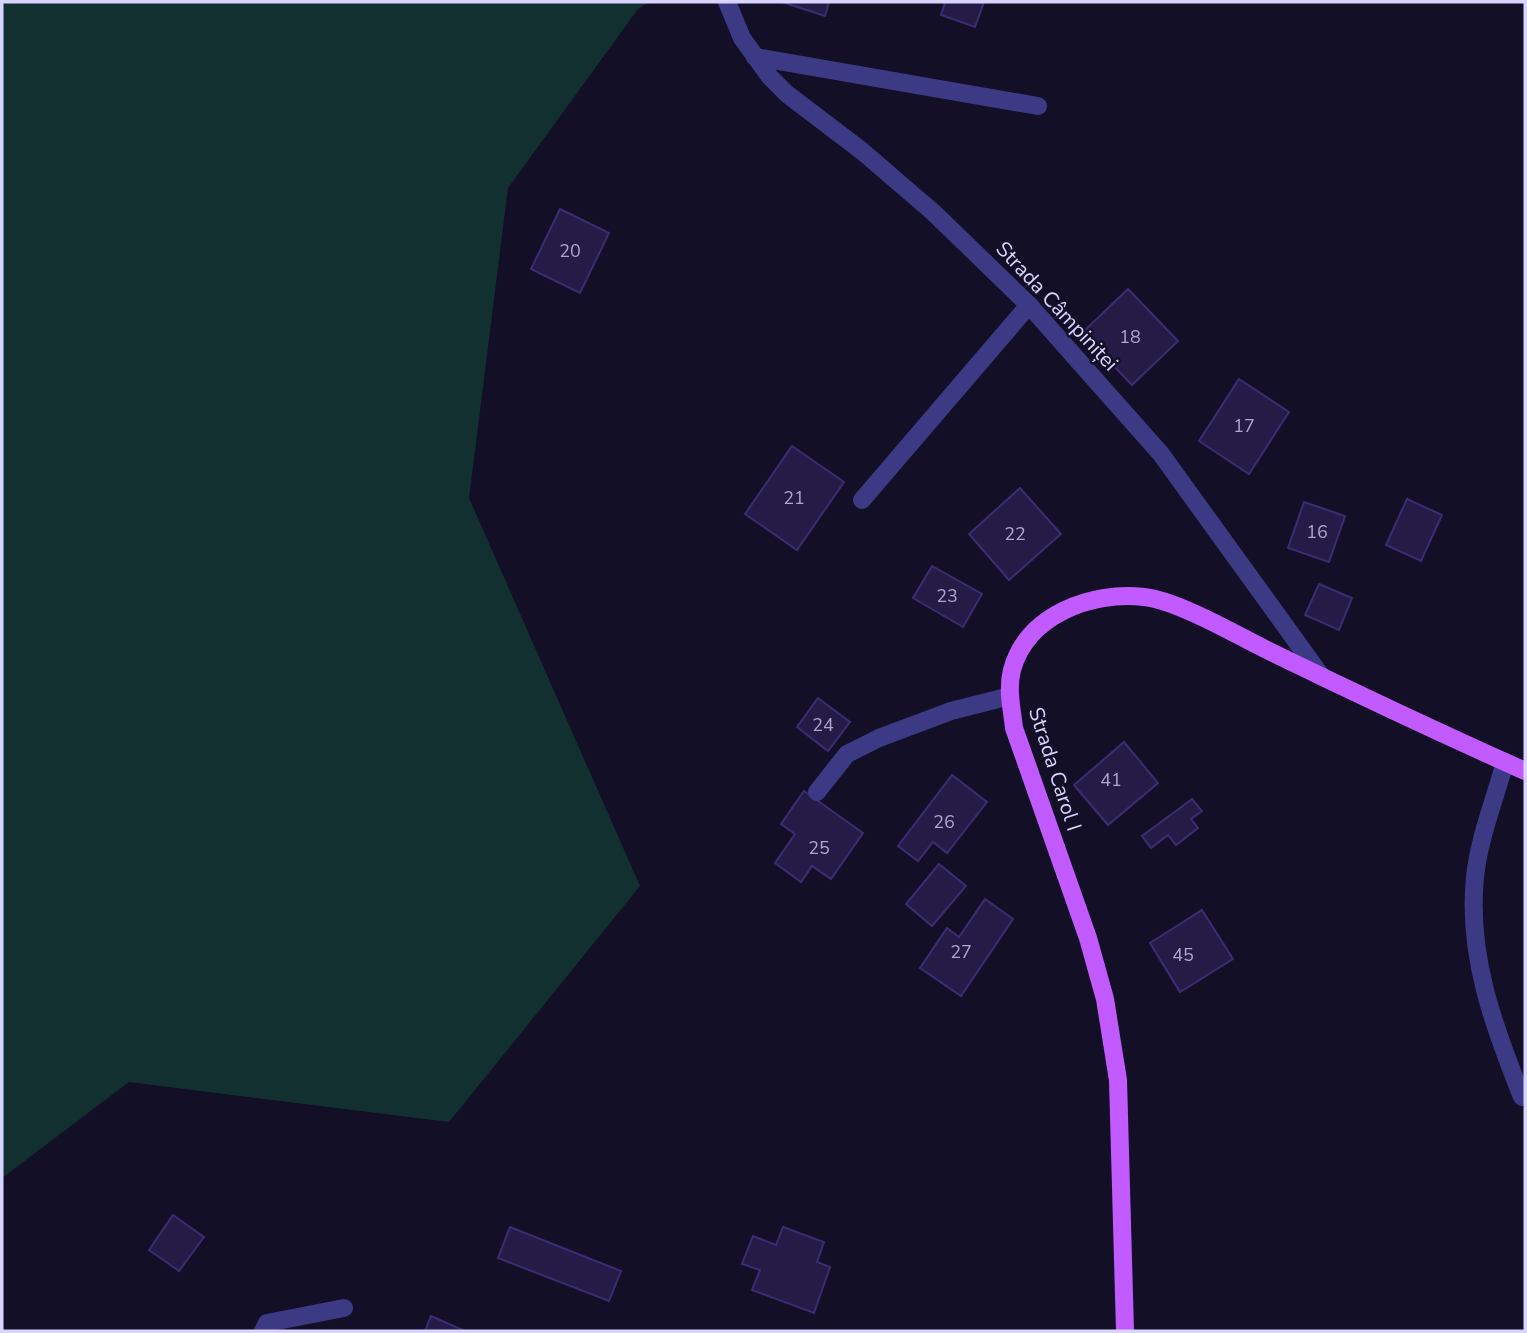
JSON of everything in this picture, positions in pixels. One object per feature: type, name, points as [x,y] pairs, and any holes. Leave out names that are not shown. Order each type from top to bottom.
[{"type":"main road","name":"Strada Carol I","points":[[1125,1331],[1118,1080],[1105,999],[1088,938],[1014,728],[1010,696],[1012,672],[1021,647],[1040,625],[1068,607],[1109,596],[1146,597],[1183,609],[1525,771]]},
{"type":"street","name":"Strada Câmpiniței","points":[[727,2],[742,38],[787,94],[862,151],[934,213],[1029,305],[1161,454],[1322,677]]},
{"type":"street","points":[[755,57],[1038,106]]},
{"type":"street","points":[[862,500],[1029,305]]},
{"type":"street","points":[[817,792],[847,754],[858,748],[951,711],[1010,696]]},
{"type":"street","points":[[1506,762],[1485,831],[1475,876],[1475,918],[1481,971],[1493,1024],[1522,1097]]},
{"type":"street","points":[[263,1331],[267,1322],[344,1308]]},
{"type":"green space","points":[[2,2],[649,2],[638,9],[508,188],[469,498],[640,886],[449,1122],[129,1082],[2,1178]]},
{"type":"building","points":[[782,2],[829,2],[825,16]]},
{"type":"building","points":[[945,2],[984,2],[975,27],[941,15]]},
{"type":"building","points":[[560,209],[609,233],[580,293],[531,269]]},
{"type":"building","points":[[1128,289],[1178,341],[1132,385],[1082,333]]},
{"type":"building","points":[[1239,379],[1289,412],[1249,474],[1199,441]]},
{"type":"building","points":[[792,446],[844,482],[797,550],[745,514]]},
{"type":"building","points":[[1020,488],[1061,534],[1009,580],[969,534]]},
{"type":"building","points":[[1407,499],[1442,515],[1421,561],[1386,545]]},
{"type":"building","points":[[1304,502],[1345,516],[1329,562],[1288,548]]},
{"type":"building","points":[[932,566],[982,594],[963,627],[913,598]]},
{"type":"building","points":[[1319,584],[1352,598],[1339,630],[1305,615]]},
{"type":"building","points":[[818,698],[850,722],[828,751],[797,727]]},
{"type":"building","points":[[1124,742],[1158,783],[1108,825],[1074,785]]},
{"type":"building","points":[[952,775],[987,802],[947,853],[933,842],[918,861],[898,846]]},
{"type":"building","points":[[804,791],[863,833],[831,879],[812,866],[801,882],[775,863],[795,834],[781,824]]},
{"type":"building","points":[[1192,799],[1202,811],[1191,819],[1198,828],[1176,845],[1168,835],[1151,848],[1142,836]]},
{"type":"building","points":[[939,864],[966,886],[932,926],[906,904]]},
{"type":"building","points":[[985,899],[1013,919],[961,996],[920,968],[947,928],[959,937]]},
{"type":"building","points":[[1202,910],[1233,959],[1180,992],[1150,943]]},
{"type":"building","points":[[173,1215],[204,1237],[179,1271],[149,1250]]},
{"type":"building","points":[[510,1227],[621,1271],[609,1301],[498,1258]]},
{"type":"building","points":[[783,1227],[824,1242],[817,1262],[830,1267],[814,1313],[752,1290],[760,1270],[742,1264],[753,1236],[776,1245]]},
{"type":"building","points":[[431,1316],[465,1331],[425,1331]]}]
